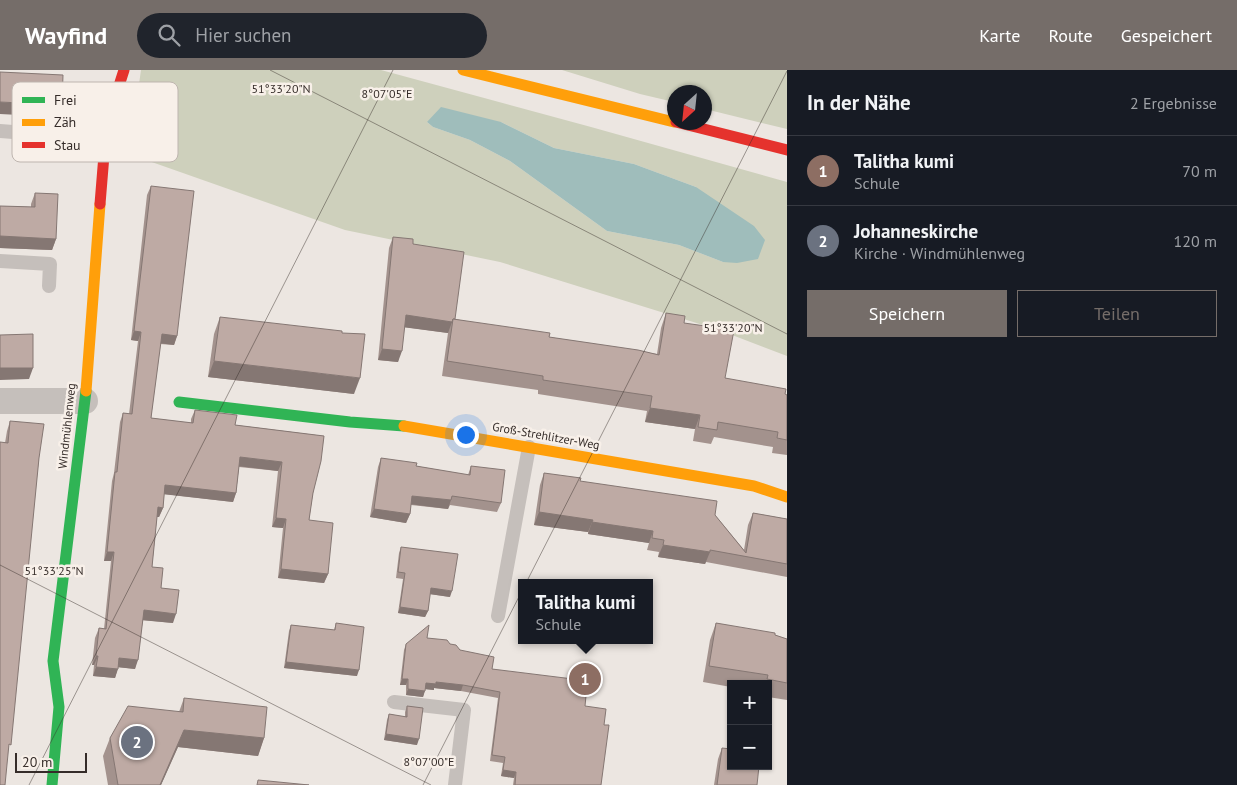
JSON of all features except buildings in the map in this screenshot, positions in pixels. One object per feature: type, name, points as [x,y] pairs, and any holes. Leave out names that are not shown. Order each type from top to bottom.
[{"type":"street","name":"Windmühlenweg","points":[[120,82],[124,70]]},
{"type":"street","points":[[463,70],[667,120]]},
{"type":"street","points":[[707,130],[787,150]]},
{"type":"street","name":"Windmühlenweg","points":[[52,785],[59,707],[53,661],[85,401],[103,162]]},
{"type":"street","points":[[0,401],[85,401]]},
{"type":"street","name":"Groß-Strehlitzer-Weg","points":[[179,402],[340,421],[396,425],[754,486],[787,497]]},
{"type":"lane","points":[[0,261],[50,264],[49,286]]},
{"type":"lane","points":[[498,616],[529,447]]},
{"type":"lane","points":[[394,702],[464,710],[455,785]]},
{"type":"green space","points":[[141,70],[381,70],[787,182],[787,356],[719,330],[500,262],[345,230],[152,162],[178,162],[178,82],[139,82]],"holes":[[[427,122],[501,122],[554,148],[634,164],[696,187],[723,262],[679,245],[607,231],[510,161],[470,140],[433,127]]]},
{"type":"green space","points":[[562,70],[787,70],[787,129],[712,111],[712,85],[667,85],[667,100]]},
{"type":"water","points":[[441,107],[501,122],[554,148],[634,164],[696,187],[754,226],[765,240],[758,259],[737,263],[723,262],[679,245],[607,231],[510,161],[470,140],[433,127],[427,122]]},
{"type":"traffic: fast","points":[[52,785],[59,707],[53,661],[86,391]]},
{"type":"traffic: fast","points":[[179,402],[350,422],[404,426]]},
{"type":"traffic: slow","points":[[463,70],[667,120]]},
{"type":"traffic: slow","points":[[86,391],[100,204]]},
{"type":"traffic: slow","points":[[404,426],[754,486],[787,497]]},
{"type":"traffic: jam","points":[[120,82],[124,70]]},
{"type":"traffic: jam","points":[[708,130],[787,150]]},
{"type":"traffic: jam","points":[[100,204],[103,162]]},
{"type":"place","name":"Talitha kumi","points":[[585,679]]},
{"type":"place","name":"Johanneskirche","points":[[137,742]]}]
